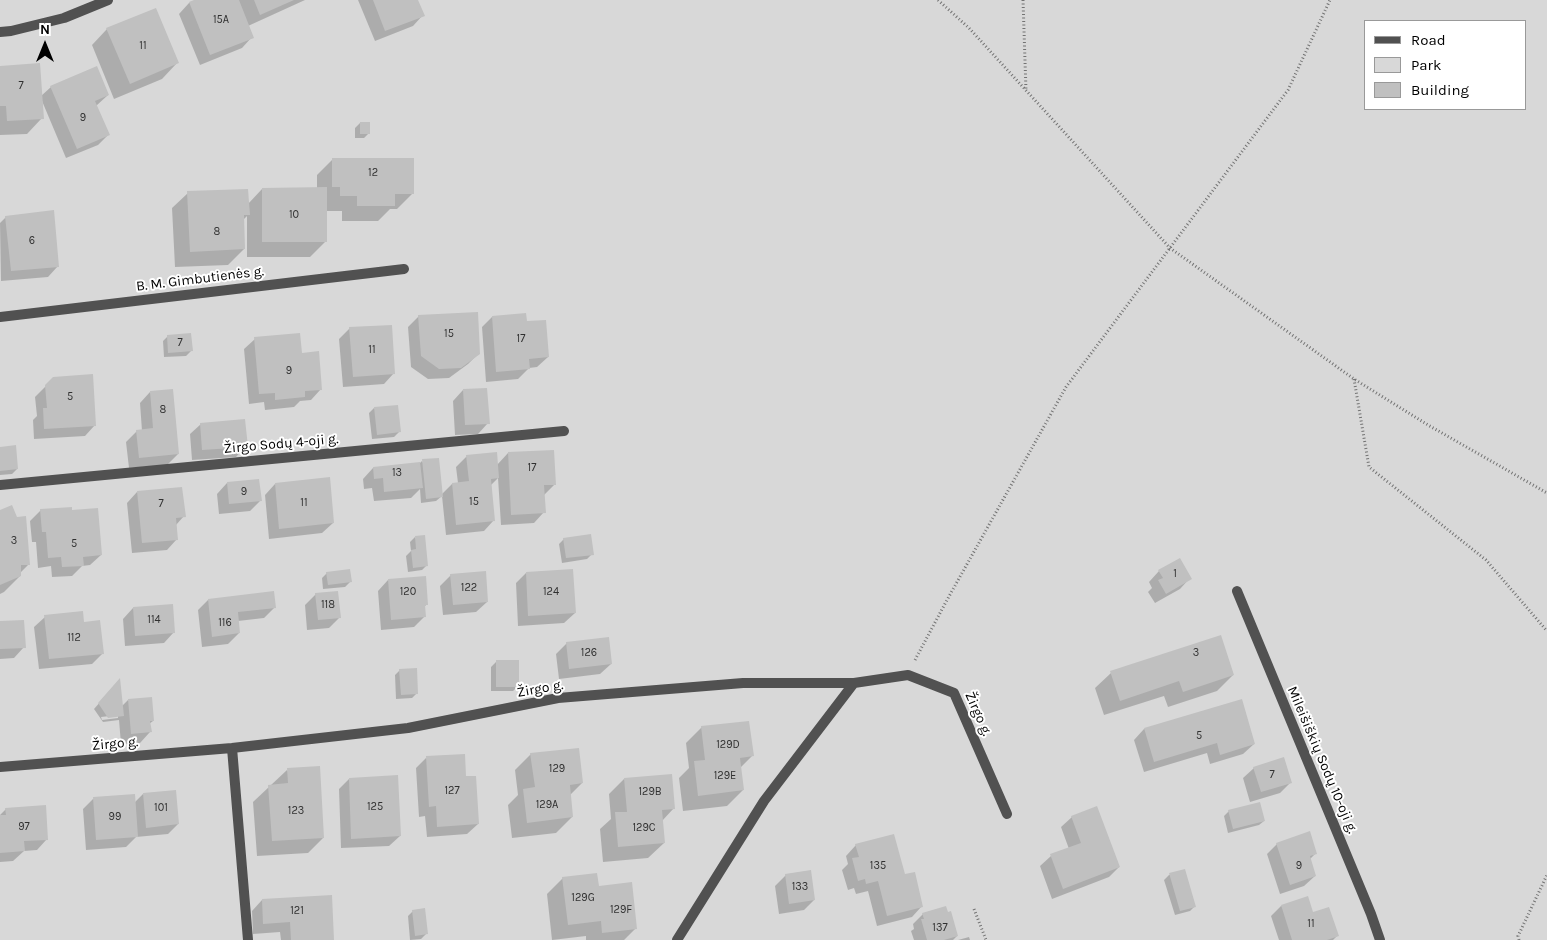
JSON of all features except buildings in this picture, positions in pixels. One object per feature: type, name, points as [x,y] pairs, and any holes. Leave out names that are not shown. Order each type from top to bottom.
[{"type":"street","points":[[0,32],[64,18],[108,0]]},
{"type":"street","name":"B. M. Gimbutienės g.","points":[[0,316],[404,269]]},
{"type":"street","name":"Žirgo Sodų 4-oji g.","points":[[0,485],[564,431]]},
{"type":"street","name":"Mileišiškių Sodų 10-oji g.","points":[[1237,591],[1371,914],[1380,940]]},
{"type":"street","name":"Žirgo g.","points":[[0,767],[232,748],[408,728],[558,698],[743,683],[854,683],[908,675],[954,693],[1007,814]]},
{"type":"street","points":[[676,940],[764,800],[854,683]]},
{"type":"street","points":[[232,748],[248,940]]},
{"type":"path","points":[[938,0],[968,28],[1170,248],[1354,379],[1428,425],[1547,493]]},
{"type":"path","points":[[1023,0],[1026,91]]},
{"type":"path","points":[[908,675],[951,592],[1066,387],[1288,90],[1330,0]]},
{"type":"path","points":[[1354,379],[1369,467],[1486,560],[1547,631]]},
{"type":"path","points":[[1519,940],[1518,936],[1547,875]]},
{"type":"path","points":[[974,909],[986,940]]},
{"type":"green space","points":[[0,0],[1547,0],[1547,940],[0,940]]}]
